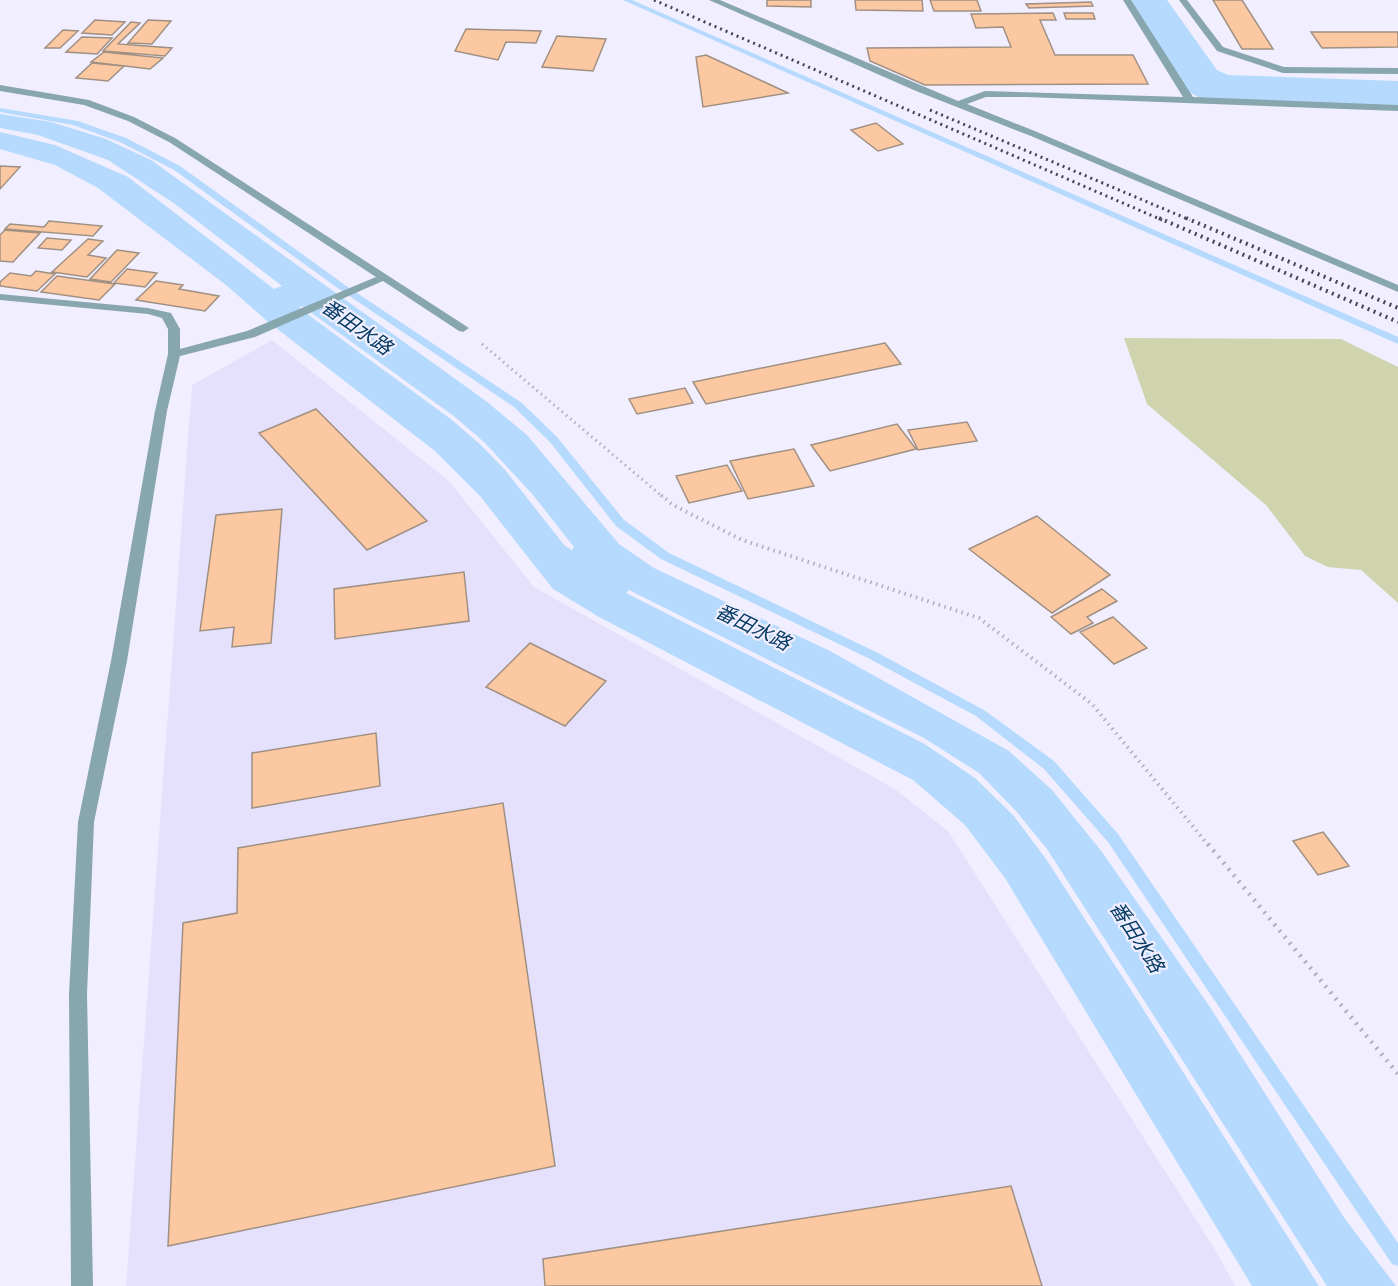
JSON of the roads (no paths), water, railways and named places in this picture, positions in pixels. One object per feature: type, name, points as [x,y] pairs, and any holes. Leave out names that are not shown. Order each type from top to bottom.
[{"type":"street","points":[[713,0],[1398,289]]},
{"type":"street","points":[[1127,0],[1190,100]]},
{"type":"street","points":[[1183,0],[1220,49],[1283,70],[1398,71]]},
{"type":"street","points":[[0,88],[86,102],[131,118],[172,140],[463,328]]},
{"type":"street","points":[[959,104],[985,94],[1026,93],[1398,108]]},
{"type":"street","points":[[174,354],[251,334],[384,277]]},
{"type":"street","points":[[0,297],[167,315],[174,329],[174,354],[161,411],[119,661],[86,822],[78,993],[82,1286]]},
{"type":"water","name":"番田水路","points":[[0,114],[51,122],[106,139],[151,160],[486,401],[527,435],[619,544],[654,568],[830,651],[1009,751],[1052,790],[1102,852],[1210,1007],[1345,1219],[1396,1286],[1327,1286],[1047,849],[1016,811],[979,773],[924,738],[629,590],[626,593],[923,743],[975,778],[1014,816],[1046,859],[1319,1286],[1252,1286],[1005,878],[965,825],[913,780],[599,617],[553,589],[480,496],[435,451],[267,321],[226,285],[98,188],[55,165],[0,149],[0,132],[55,145],[128,177],[274,289],[282,286],[175,204],[108,160],[38,135],[0,128]],"holes":[[[302,306],[455,417],[484,442],[533,495],[574,547],[572,550],[565,546],[505,470],[481,445],[452,420],[299,308]]]},
{"type":"waterway","points":[[626,0],[1398,341]]},
{"type":"waterway","points":[[1145,0],[1201,80],[1219,89],[1398,95]]},
{"type":"waterway","points":[[0,110],[75,123],[123,140],[177,168],[342,287],[518,405],[553,439],[620,523],[665,556],[872,655],[980,713],[1049,765],[1113,838],[1398,1258]]},
{"type":"railway","points":[[654,0],[1162,220]]},
{"type":"railway","points":[[930,110],[1190,220]]},
{"type":"railway","points":[[1159,218],[1398,322]]},
{"type":"railway","points":[[1186,218],[1398,308]]}]
